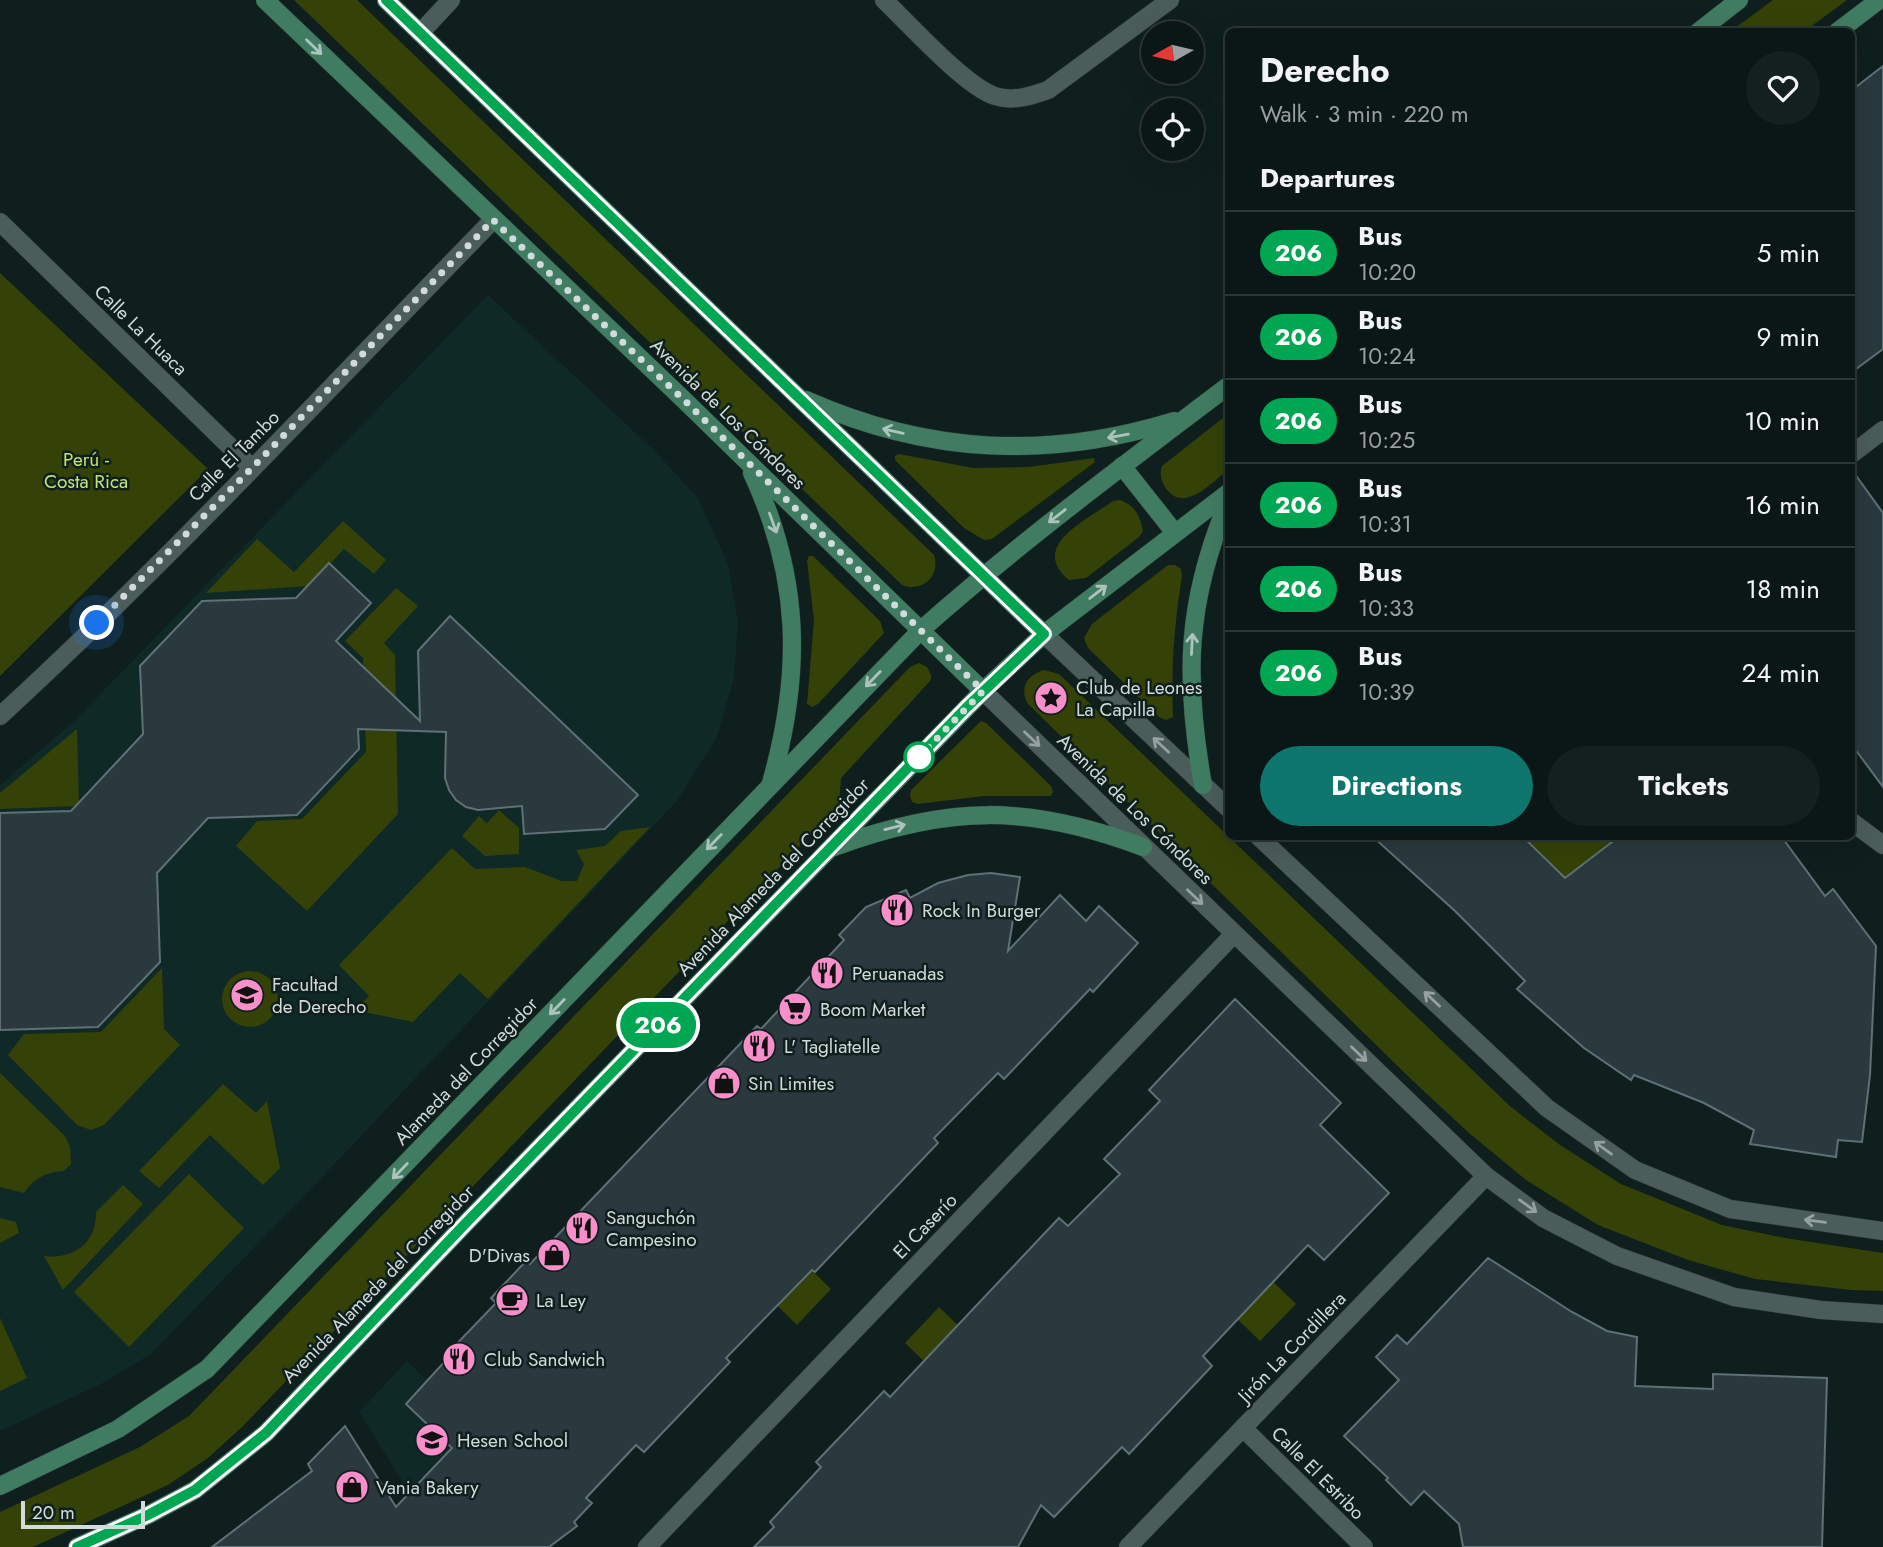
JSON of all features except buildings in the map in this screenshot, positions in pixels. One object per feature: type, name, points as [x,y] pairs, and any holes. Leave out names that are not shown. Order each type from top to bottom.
[{"type":"main road","name":"Avenida de Los Cóndores","points":[[265,0],[983,691]]},
{"type":"main road","points":[[386,0],[1044,634]]},
{"type":"main road","points":[[1703,28],[1739,0]]},
{"type":"main road","points":[[1843,28],[1879,0]]},
{"type":"main road","points":[[921,630],[983,575],[1225,388]]},
{"type":"main road","points":[[794,394],[839,414],[884,429],[932,440],[980,446],[1028,447],[1081,443],[1133,434],[1184,418]]},
{"type":"main road","points":[[746,460],[763,496],[776,534],[792,612],[790,696],[783,741],[771,783]]},
{"type":"main road","points":[[1122,466],[1175,533]]},
{"type":"main road","name":"Avenida Alameda del Corregidor","points":[[77,1547],[195,1490],[266,1433],[464,1225],[983,691],[1044,634],[1225,495]]},
{"type":"main road","points":[[1203,785],[1194,733],[1190,680],[1193,628],[1201,579],[1225,509]]},
{"type":"main road","name":"Alameda del Corregidor","points":[[0,1486],[118,1429],[207,1370],[921,630]]},
{"type":"main road","points":[[831,849],[875,832],[921,821],[965,815],[1056,820],[1100,831],[1143,847]]},
{"type":"street","points":[[420,33],[451,0]]},
{"type":"street","points":[[884,0],[975,87],[997,97],[1027,98],[1048,90],[1170,0]]},
{"type":"street","name":"Calle El Tambo","points":[[0,716],[61,659],[252,468],[493,220]]},
{"type":"street","name":"Calle La Huaca","points":[[0,222],[252,468]]},
{"type":"street","points":[[1855,452],[1883,430]]},
{"type":"street","points":[[1044,634],[1225,805]]},
{"type":"street","name":"Avenida de Los Cóndores","points":[[983,691],[1486,1176],[1543,1218],[1617,1256],[1734,1297],[1821,1310],[1883,1314]]},
{"type":"street","points":[[1855,824],[1883,845]]},
{"type":"street","points":[[1262,840],[1547,1108],[1635,1170],[1730,1209],[1883,1231]]},
{"type":"street","name":"El Caserío","points":[[647,1547],[1234,934]]},
{"type":"street","name":"Jirón La Cordillera","points":[[1128,1547],[1486,1176]]},
{"type":"street","name":"Calle El Estribo","points":[[1243,1428],[1364,1547]]},
{"type":"shaded area","name":"Facultad de Derecho","points":[[488,295],[654,450],[698,498],[728,564],[738,622],[734,678],[717,737],[677,801],[312,1188],[151,1354],[105,1382],[0,1431],[0,785],[73,722]]},
{"type":"shaded area","name":"Hesen School","points":[[407,1361],[501,1453],[431,1527],[359,1412]]},
{"type":"green space","points":[[294,0],[357,0],[934,555],[935,570],[928,581],[916,587],[902,585]]},
{"type":"green space","points":[[1773,0],[1847,0],[1809,28],[1735,28]]},
{"type":"green space","name":"Perú - Costa Rica","points":[[0,273],[208,469],[0,676]]},
{"type":"green space","points":[[1225,416],[1225,472],[1197,494],[1180,498],[1172,495],[1165,487],[1161,474],[1162,466]]},
{"type":"green space","points":[[899,454],[973,468],[1029,467],[1094,458],[1095,462],[992,539],[984,540],[964,528],[895,460],[895,456]]},
{"type":"green space","points":[[1120,500],[1136,512],[1143,531],[1086,578],[1069,580],[1058,568],[1055,556],[1058,545],[1077,525],[1113,501]]},
{"type":"green space","points":[[343,521],[386,560],[374,574],[344,549],[309,586],[206,593],[257,539],[294,572]]},
{"type":"green space","points":[[809,556],[813,556],[880,621],[884,633],[818,704],[812,707],[807,704],[814,620],[807,561]]},
{"type":"green space","points":[[1168,565],[1181,569],[1182,576],[1174,646],[1173,717],[1166,720],[1159,717],[1088,648],[1084,638],[1092,624]]},
{"type":"green space","points":[[396,588],[418,606],[384,643],[395,655],[398,814],[307,911],[236,846],[257,821],[302,819],[366,752],[363,658],[345,641]]},
{"type":"green space","points":[[919,663],[927,667],[931,680],[841,778],[839,805],[242,1427],[208,1458],[168,1485],[33,1547],[0,1547],[0,1512],[140,1447],[189,1416],[910,667]]},
{"type":"green space","points":[[1044,670],[1059,674],[1225,833],[1225,840],[1232,840],[1511,1107],[1560,1145],[1621,1184],[1722,1225],[1883,1253],[1883,1291],[1755,1279],[1688,1260],[1598,1225],[1526,1180],[1469,1133],[1413,1081],[1028,704],[1024,693],[1026,683],[1033,675]]},
{"type":"green space","points":[[981,721],[1051,786],[1051,796],[984,796],[918,804],[912,802],[911,790]]},
{"type":"green space","points":[[77,729],[79,806],[0,809],[0,793]]},
{"type":"green space","points":[[499,810],[519,828],[519,854],[485,856],[462,836],[479,816],[487,823]]},
{"type":"green space","points":[[650,827],[488,999],[460,973],[413,1022],[354,1010],[369,996],[339,965],[452,848],[475,869],[525,867],[562,881],[577,881],[584,864],[576,850],[605,846],[621,831]]},
{"type":"green space","points":[[1525,840],[1616,840],[1566,879]]},
{"type":"green space","points":[[162,968],[164,1029],[180,1045],[104,1125],[91,1130],[77,1125],[8,1055],[24,1034],[101,1032]]},
{"type":"green space","points":[[244,971],[256,971],[266,975],[274,983],[278,999],[274,1015],[266,1023],[256,1027],[244,1027],[234,1023],[226,1015],[222,1005],[222,993],[226,983],[234,975]]},
{"type":"green space","points":[[0,1073],[65,1136],[70,1147],[71,1164],[64,1171],[41,1177],[24,1193],[0,1187]]},
{"type":"green space","points":[[223,1084],[256,1113],[267,1101],[280,1168],[263,1185],[210,1135],[159,1188],[139,1171]]},
{"type":"green space","points":[[189,1174],[244,1228],[129,1347],[74,1292]]},
{"type":"green space","points":[[123,1185],[143,1204],[63,1290],[44,1256],[55,1257],[73,1252],[88,1241],[96,1212]]},
{"type":"green space","points":[[741,1201],[831,1289],[797,1325],[707,1237]]},
{"type":"green space","points":[[1203,1214],[1296,1304],[1260,1341],[1168,1252]]},
{"type":"green space","points":[[0,1218],[16,1222],[19,1233],[0,1243]]},
{"type":"green space","points":[[939,1307],[1030,1395],[995,1430],[905,1343]]},
{"type":"green space","points":[[0,1318],[27,1378],[0,1391]]},
{"type":"bus line","name":"206","points":[[77,1547],[195,1490],[266,1433],[920,755],[1044,634],[386,0]]},
{"type":"place","name":"Club de Leones La Capilla","points":[[1051,698]]},
{"type":"place","name":"Rock In Burger","points":[[897,910]]},
{"type":"place","name":"Peruanadas","points":[[827,973]]},
{"type":"place","name":"Facultad de Derecho","points":[[247,995]]},
{"type":"place","name":"Boom Market","points":[[795,1009]]},
{"type":"place","name":"L' Tagliatelle","points":[[759,1046]]},
{"type":"place","name":"Sin Limites","points":[[724,1083]]},
{"type":"place","name":"Sanguchón Campesino","points":[[582,1228]]},
{"type":"place","name":"D'Divas","points":[[554,1255]]},
{"type":"place","name":"La Ley","points":[[512,1300]]},
{"type":"place","name":"Club Sandwich","points":[[459,1359]]},
{"type":"place","name":"Hesen School","points":[[432,1440]]},
{"type":"place","name":"Vania Bakery","points":[[352,1487]]},
{"type":"route","points":[[97,623],[493,220],[683,399],[983,691],[919,757]]}]
